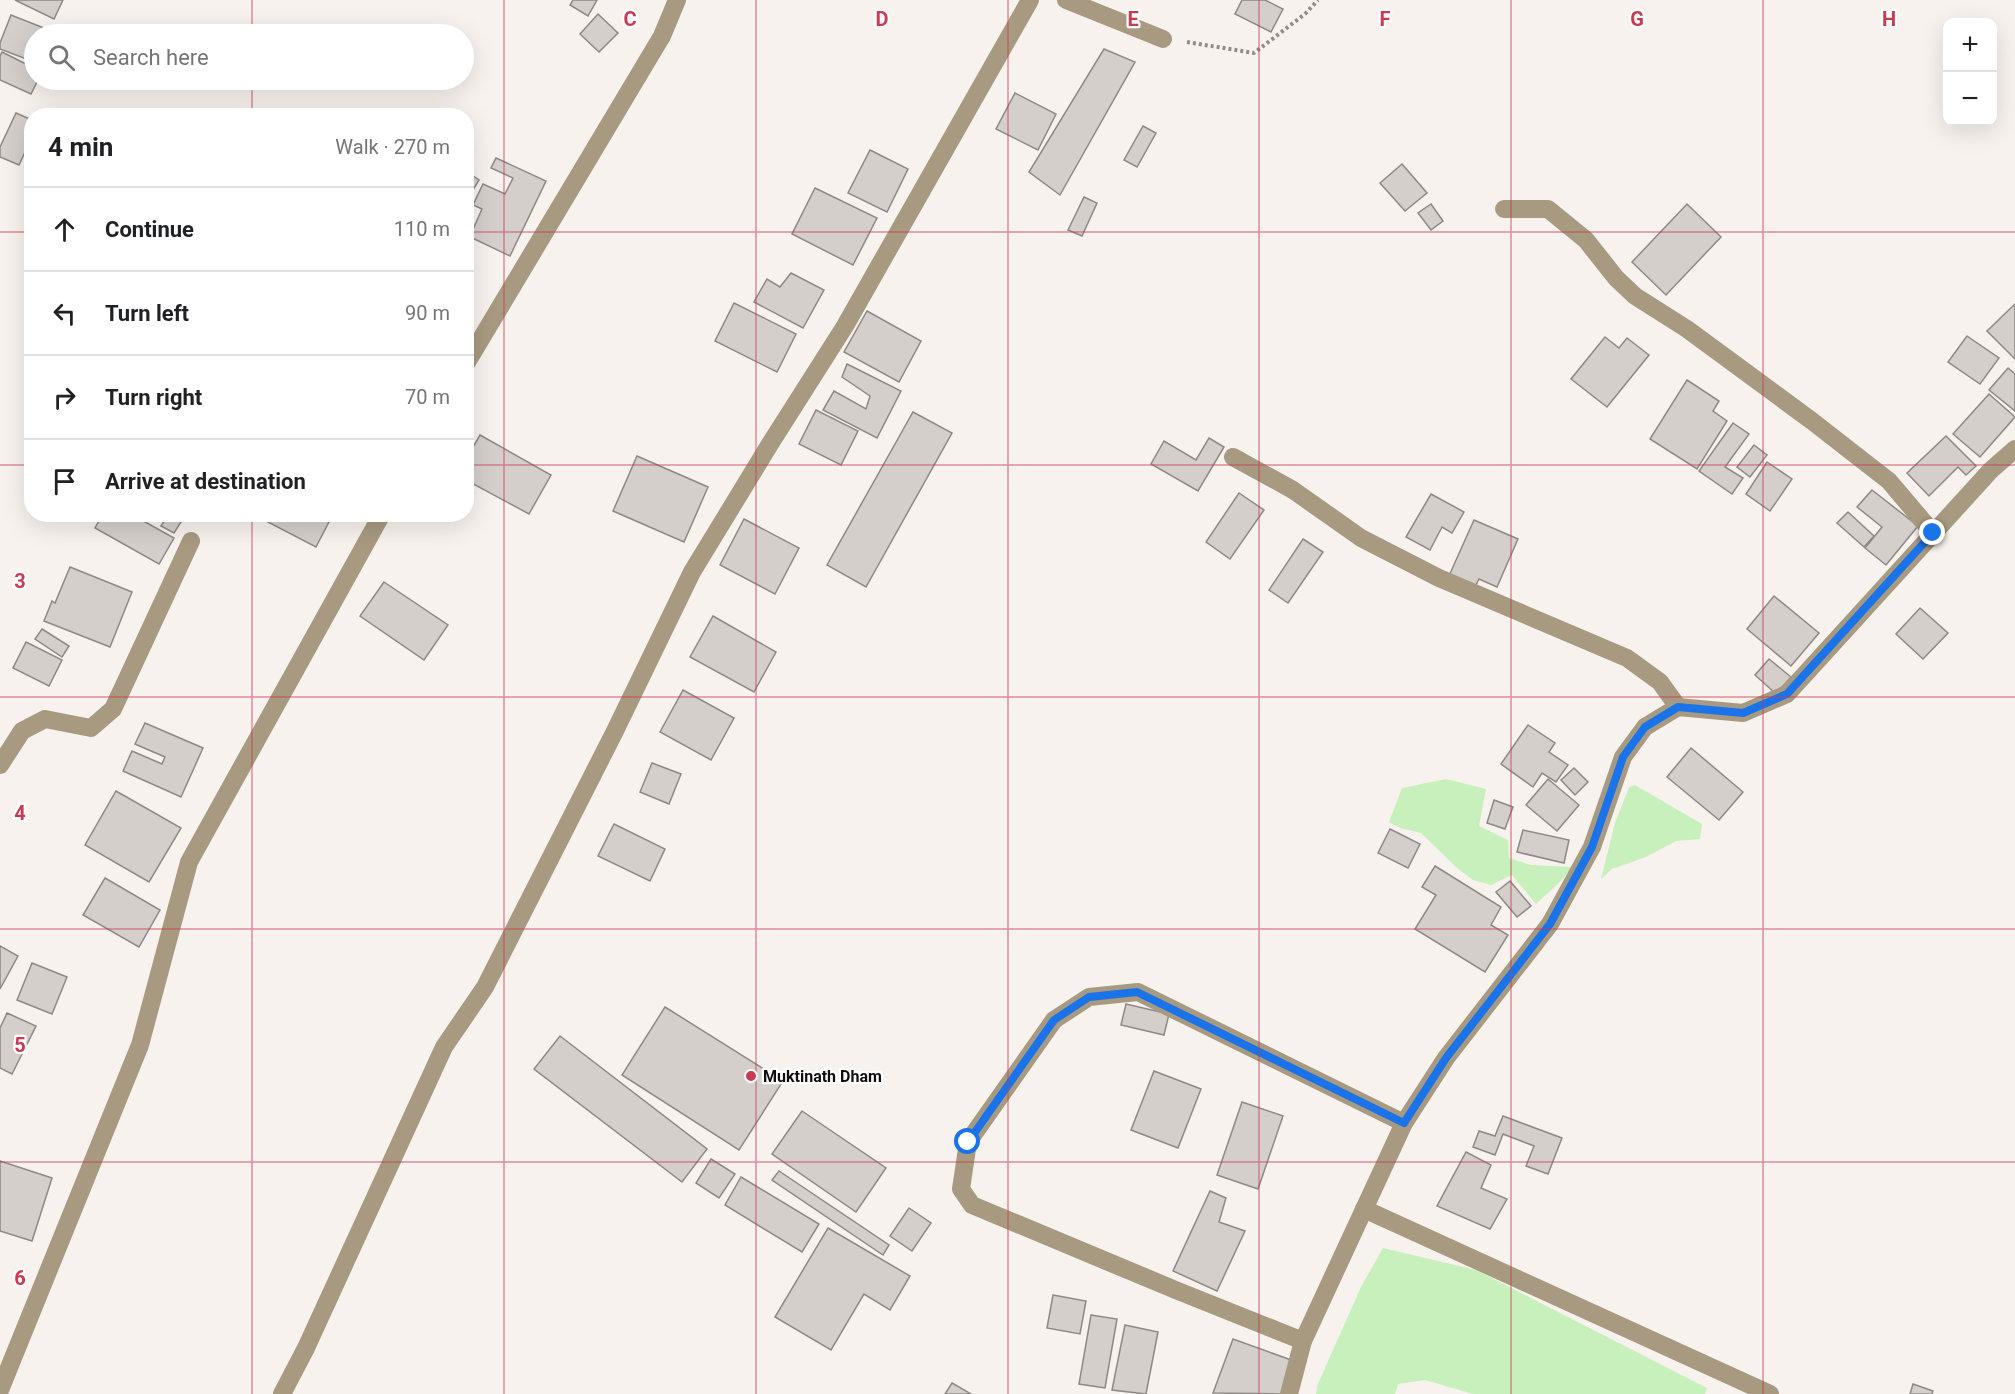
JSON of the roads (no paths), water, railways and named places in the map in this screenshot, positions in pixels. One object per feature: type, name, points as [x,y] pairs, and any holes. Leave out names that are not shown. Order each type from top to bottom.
[{"type":"street","points":[[474,351],[663,36],[677,0]]},
{"type":"street","points":[[282,1394],[306,1348],[444,1047],[485,987],[620,722],[692,572],[770,444],[846,326],[1030,0]]},
{"type":"street","points":[[1066,0],[1163,39]]},
{"type":"street","points":[[1503,209],[1548,209],[1586,240],[1616,278],[1635,296],[1696,336],[1889,481],[1933,533]]},
{"type":"street","points":[[1289,1394],[1303,1341],[1404,1123],[1446,1058],[1550,924],[1592,847],[1623,757],[1645,727],[1678,707],[1743,713],[1787,694],[1991,470],[2015,449]]},
{"type":"street","points":[[1233,457],[1293,490],[1361,538],[1429,573],[1627,658],[1660,682],[1678,707]]},
{"type":"street","points":[[0,1390],[140,1045],[189,862],[378,522]]},
{"type":"street","points":[[0,765],[22,731],[45,719],[91,728],[113,709],[191,541]]},
{"type":"street","points":[[1303,1341],[972,1205],[961,1189],[968,1142],[1054,1020],[1089,997],[1137,992],[1404,1123]]},
{"type":"street","points":[[1364,1209],[1770,1394]]},
{"type":"place","name":"Muktinath Dham","points":[[751,1076]]}]
